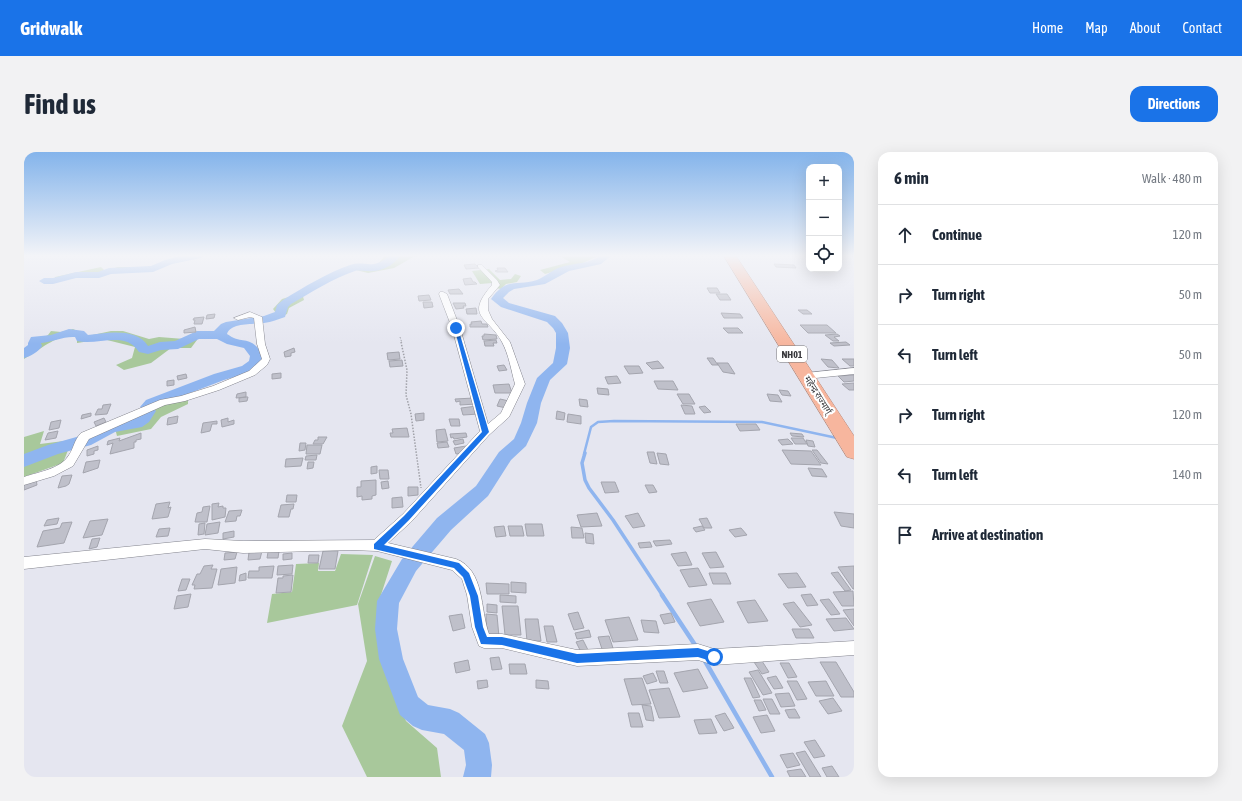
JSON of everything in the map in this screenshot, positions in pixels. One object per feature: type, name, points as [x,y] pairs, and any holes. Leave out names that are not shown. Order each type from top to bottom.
[{"type":"highway","name":"महेन्द्र राज्मार्ग्","points":[[748,285],[854,452]]},
{"type":"street","points":[[378,546],[486,432],[505,415],[520,384],[506,342],[486,317],[483,309],[485,298],[496,285]]},
{"type":"street","points":[[443,294],[456,328],[486,432]]},
{"type":"street","points":[[24,481],[71,463],[80,442],[85,436],[164,402],[194,396],[216,388],[258,368],[266,359],[261,344],[259,320],[256,315],[250,314],[238,318]]},
{"type":"street","points":[[806,376],[854,371]]},
{"type":"street","points":[[24,563],[205,544],[243,547],[350,545],[378,546],[456,565],[466,575],[474,596],[479,627],[484,641],[502,641],[577,658],[698,652],[714,657],[854,648]]},
{"type":"path","points":[[400,337],[405,354],[407,370],[406,395],[411,414],[414,444],[420,473],[421,502]]},
{"type":"green space","points":[[494,285],[505,285],[501,289],[496,288]]},
{"type":"green space","points":[[302,293],[304,300],[289,308],[287,314],[276,319],[265,321],[263,317],[276,313],[273,309],[282,299]]},
{"type":"green space","points":[[73,329],[88,336],[111,331],[123,331],[149,339],[159,337],[197,340],[191,348],[171,348],[151,363],[124,370],[116,365],[132,358],[135,347],[103,339],[77,343],[77,336],[62,337],[49,343],[24,359],[24,350],[48,335],[51,331],[61,332]]},
{"type":"green space","points":[[188,400],[188,404],[161,417],[151,429],[117,436],[114,424],[164,404]]},
{"type":"green space","points":[[44,431],[40,444],[72,440],[63,463],[24,477],[24,437]]},
{"type":"green space","points":[[341,554],[373,555],[357,605],[267,623],[272,594],[292,592],[296,564],[319,563],[318,571],[335,571]]},
{"type":"green space","points":[[375,556],[392,561],[380,598],[380,658],[406,721],[437,748],[441,777],[367,777],[342,726],[367,661],[358,604]]},
{"type":"building","points":[[707,288],[717,288],[720,293],[710,293]]},
{"type":"building","points":[[459,289],[463,294],[450,294],[448,290]]},
{"type":"building","points":[[716,294],[727,294],[731,300],[720,300]]},
{"type":"building","points":[[429,295],[431,300],[419,301],[418,296]]},
{"type":"building","points":[[423,302],[432,302],[433,307],[424,308]]},
{"type":"building","points":[[453,303],[465,303],[466,306],[463,306],[464,308],[456,309]]},
{"type":"building","points":[[476,308],[477,314],[467,314],[466,309]]},
{"type":"building","points":[[798,310],[807,310],[812,314],[803,314]]},
{"type":"building","points":[[721,313],[740,314],[743,318],[724,318]]},
{"type":"building","points":[[215,314],[214,318],[206,319],[207,315]]},
{"type":"building","points":[[204,317],[202,324],[194,324],[194,318]]},
{"type":"building","points":[[481,321],[482,324],[487,324],[488,327],[470,327],[470,324],[472,324],[471,322]]},
{"type":"building","points":[[800,325],[827,325],[836,333],[808,333]]},
{"type":"building","points":[[195,327],[196,332],[184,333],[184,330]]},
{"type":"building","points":[[723,328],[738,328],[743,333],[728,333]]},
{"type":"building","points":[[484,334],[496,335],[497,339],[483,340],[482,336],[484,336]]},
{"type":"building","points":[[837,334],[840,336],[834,337],[839,341],[833,341],[825,335]]},
{"type":"building","points":[[496,340],[497,343],[493,343],[494,346],[485,346],[484,341]]},
{"type":"building","points":[[846,342],[850,345],[834,346],[830,343]]},
{"type":"building","points":[[294,348],[295,352],[291,353],[291,356],[285,357],[284,352]]},
{"type":"building","points":[[399,352],[400,359],[388,360],[387,353]]},
{"type":"building","points":[[707,358],[713,358],[718,365],[712,365]]},
{"type":"building","points":[[821,359],[832,360],[839,368],[828,367]]},
{"type":"building","points":[[842,359],[854,359],[854,366],[850,366]]},
{"type":"building","points":[[402,360],[403,366],[390,367],[389,361]]},
{"type":"building","points":[[658,361],[664,368],[652,369],[646,363]]},
{"type":"building","points":[[717,363],[728,363],[735,374],[723,372]]},
{"type":"building","points":[[504,365],[507,370],[499,371],[497,366]]},
{"type":"building","points":[[624,366],[639,366],[643,373],[629,374]]},
{"type":"building","points":[[281,373],[281,378],[272,379],[272,374]]},
{"type":"building","points":[[186,374],[187,378],[178,380],[177,376]]},
{"type":"building","points":[[854,375],[854,381],[844,382],[838,376]]},
{"type":"building","points":[[617,376],[621,383],[608,384],[605,377]]},
{"type":"building","points":[[174,380],[174,385],[167,386],[167,381]]},
{"type":"building","points":[[654,381],[673,381],[678,390],[658,389]]},
{"type":"building","points":[[854,383],[854,390],[849,390],[842,384]]},
{"type":"building","points":[[509,384],[512,393],[495,393],[493,385]]},
{"type":"building","points":[[597,388],[608,389],[609,395],[598,394]]},
{"type":"building","points":[[779,390],[788,391],[791,396],[782,395]]},
{"type":"building","points":[[246,392],[246,397],[236,398],[237,394]]},
{"type":"building","points":[[677,394],[689,394],[695,404],[683,404]]},
{"type":"building","points":[[767,394],[778,395],[782,402],[770,401]]},
{"type":"building","points":[[248,397],[247,401],[239,402],[239,398]]},
{"type":"building","points":[[474,398],[476,404],[460,405],[460,401],[456,402],[455,399]]},
{"type":"building","points":[[500,399],[509,401],[506,408],[497,406]]},
{"type":"building","points":[[579,399],[587,400],[588,407],[580,406]]},
{"type":"building","points":[[111,404],[107,414],[95,415],[98,409],[102,409],[103,405]]},
{"type":"building","points":[[681,405],[692,406],[695,414],[685,414]]},
{"type":"building","points":[[477,406],[479,414],[463,415],[461,408]]},
{"type":"building","points":[[705,406],[711,412],[704,413],[699,407]]},
{"type":"building","points":[[557,411],[565,413],[564,420],[556,419]]},
{"type":"building","points":[[91,413],[91,416],[81,419],[82,415]]},
{"type":"building","points":[[424,413],[424,420],[416,421],[415,414]]},
{"type":"building","points":[[568,414],[581,416],[581,424],[567,422]]},
{"type":"building","points":[[178,416],[177,423],[167,425],[168,418]]},
{"type":"building","points":[[104,418],[106,422],[96,426],[94,422]]},
{"type":"building","points":[[228,418],[228,422],[234,420],[234,424],[222,427],[221,420]]},
{"type":"building","points":[[449,419],[459,419],[460,426],[451,426]]},
{"type":"building","points":[[61,420],[59,428],[49,430],[51,422]]},
{"type":"building","points":[[217,421],[217,424],[212,424],[210,431],[201,433],[203,423]]},
{"type":"building","points":[[736,424],[756,424],[760,430],[740,431]]},
{"type":"building","points":[[407,428],[409,437],[391,437],[390,433],[393,433],[392,429]]},
{"type":"building","points":[[445,429],[448,441],[437,442],[436,430]]},
{"type":"building","points":[[58,431],[56,438],[45,440],[48,433]]},
{"type":"building","points":[[141,433],[141,439],[134,442],[134,448],[110,454],[113,443],[107,445],[108,441],[120,438],[119,441]]},
{"type":"building","points":[[466,433],[467,437],[454,439],[453,437],[451,438],[450,434]]},
{"type":"building","points":[[790,433],[802,434],[804,437],[792,436]]},
{"type":"building","points":[[318,437],[327,437],[323,444],[313,444],[315,440],[318,440]]},
{"type":"building","points":[[791,438],[803,438],[807,444],[795,444]]},
{"type":"building","points":[[463,439],[464,443],[455,445],[453,441]]},
{"type":"building","points":[[788,439],[793,444],[782,445],[778,440]]},
{"type":"building","points":[[806,440],[813,441],[815,447],[808,446]]},
{"type":"building","points":[[447,442],[449,447],[438,448],[437,443]]},
{"type":"building","points":[[300,443],[306,443],[305,450],[299,451]]},
{"type":"building","points":[[307,445],[322,445],[320,454],[306,454]]},
{"type":"building","points":[[98,446],[98,450],[94,451],[94,454],[87,456],[87,450]]},
{"type":"building","points":[[466,446],[467,450],[464,453],[456,454],[454,448]]},
{"type":"building","points":[[782,450],[811,451],[821,465],[791,464]]},
{"type":"building","points":[[812,450],[817,450],[828,464],[821,463]]},
{"type":"building","points":[[647,452],[654,452],[657,464],[650,463]]},
{"type":"building","points":[[657,453],[666,454],[669,465],[660,464]]},
{"type":"building","points":[[317,455],[316,460],[305,460],[306,456]]},
{"type":"building","points":[[303,458],[301,466],[285,467],[286,459]]},
{"type":"building","points":[[100,460],[98,468],[83,473],[86,462]]},
{"type":"building","points":[[308,462],[314,462],[313,468],[307,469]]},
{"type":"building","points":[[377,466],[377,473],[371,474],[371,467]]},
{"type":"building","points":[[808,468],[822,469],[827,477],[812,476]]},
{"type":"building","points":[[379,470],[388,470],[389,479],[380,479]]},
{"type":"building","points":[[72,475],[69,484],[58,488],[62,476]]},
{"type":"building","points":[[36,479],[37,485],[24,490],[24,484]]},
{"type":"building","points":[[376,480],[376,495],[372,496],[372,499],[362,500],[362,496],[357,497],[357,487],[361,487],[361,481]]},
{"type":"building","points":[[388,481],[389,488],[382,489],[381,482]]},
{"type":"building","points":[[601,482],[615,482],[619,492],[605,493]]},
{"type":"building","points":[[645,485],[653,485],[657,492],[649,493]]},
{"type":"building","points":[[408,487],[418,487],[418,495],[408,496]]},
{"type":"building","points":[[287,495],[297,495],[296,502],[286,502]]},
{"type":"building","points":[[402,497],[403,507],[392,508],[392,498]]},
{"type":"building","points":[[170,502],[168,508],[171,507],[168,517],[152,519],[156,504]]},
{"type":"building","points":[[219,503],[218,507],[223,506],[223,508],[226,508],[225,517],[212,520],[212,504]]},
{"type":"building","points":[[294,504],[289,517],[278,517],[281,505]]},
{"type":"building","points":[[210,506],[207,522],[195,522],[197,513],[202,512],[203,507]]},
{"type":"building","points":[[242,510],[240,516],[237,516],[236,521],[225,522],[229,511]]},
{"type":"building","points":[[834,512],[854,514],[854,528],[841,526]]},
{"type":"building","points":[[597,513],[602,526],[581,527],[577,515]]},
{"type":"building","points":[[638,513],[645,526],[633,528],[625,516]]},
{"type":"building","points":[[59,518],[57,524],[44,526],[47,520]]},
{"type":"building","points":[[707,518],[712,528],[704,528],[699,519]]},
{"type":"building","points":[[108,519],[102,535],[83,538],[90,521]]},
{"type":"building","points":[[72,522],[64,543],[37,547],[43,531],[60,528],[62,523]]},
{"type":"building","points":[[220,522],[218,533],[205,535],[207,524]]},
{"type":"building","points":[[205,523],[204,534],[198,535],[199,524]]},
{"type":"building","points":[[525,524],[542,524],[544,536],[527,536]]},
{"type":"building","points":[[504,526],[506,536],[496,537],[494,527]]},
{"type":"building","points":[[508,526],[522,526],[524,536],[510,536]]},
{"type":"building","points":[[702,526],[705,530],[696,532],[693,528]]},
{"type":"building","points":[[571,527],[582,528],[584,538],[572,538]]},
{"type":"building","points":[[170,528],[168,536],[156,537],[159,529]]},
{"type":"building","points":[[741,528],[747,535],[735,537],[729,530]]},
{"type":"building","points":[[234,531],[234,537],[223,539],[223,533]]},
{"type":"building","points":[[585,533],[593,534],[594,544],[586,543]]},
{"type":"building","points":[[100,538],[97,547],[89,549],[92,539]]},
{"type":"building","points":[[670,540],[672,544],[656,546],[653,541]]},
{"type":"building","points":[[650,542],[652,547],[640,548],[638,543]]},
{"type":"building","points":[[262,551],[260,559],[248,560],[249,552]]},
{"type":"building","points":[[279,551],[278,558],[267,558],[268,552]]},
{"type":"building","points":[[323,551],[338,551],[335,569],[319,569]]},
{"type":"building","points":[[237,552],[235,559],[224,560],[225,553]]},
{"type":"building","points":[[686,552],[692,565],[678,566],[671,554]]},
{"type":"building","points":[[716,552],[724,567],[710,568],[702,553]]},
{"type":"building","points":[[292,553],[292,559],[283,560],[283,554]]},
{"type":"building","points":[[309,555],[319,555],[318,563],[308,563]]},
{"type":"building","points":[[213,565],[211,569],[217,569],[212,588],[194,589],[195,585],[192,585],[197,574],[200,574],[204,566]]},
{"type":"building","points":[[293,565],[292,574],[277,575],[278,566]]},
{"type":"building","points":[[274,566],[272,578],[248,578],[249,571],[259,571],[259,567]]},
{"type":"building","points":[[854,566],[854,589],[853,589],[838,567]]},
{"type":"building","points":[[237,567],[235,583],[218,585],[221,569]]},
{"type":"building","points":[[698,568],[707,585],[689,587],[680,570]]},
{"type":"building","points":[[838,572],[851,590],[845,591],[831,573]]},
{"type":"building","points":[[246,573],[246,580],[239,581],[240,575]]},
{"type":"building","points":[[709,573],[726,573],[731,584],[713,584]]},
{"type":"building","points":[[797,573],[806,587],[788,588],[778,574]]},
{"type":"building","points":[[293,575],[291,592],[276,593],[278,578]]},
{"type":"building","points":[[182,579],[190,579],[186,590],[178,591]]},
{"type":"building","points":[[511,582],[526,583],[526,593],[511,592]]},
{"type":"building","points":[[486,583],[509,584],[509,594],[487,594]]},
{"type":"building","points":[[853,591],[854,606],[842,606],[833,592]]},
{"type":"building","points":[[191,594],[188,607],[174,609],[177,596]]},
{"type":"building","points":[[811,594],[818,605],[807,606],[801,595]]},
{"type":"building","points":[[500,595],[516,596],[516,603],[500,602]]},
{"type":"building","points":[[711,599],[724,622],[700,626],[687,603]]},
{"type":"building","points":[[829,599],[840,614],[831,615],[820,600]]},
{"type":"building","points":[[755,600],[768,621],[748,623],[737,602]]},
{"type":"building","points":[[794,602],[812,625],[800,627],[783,604]]},
{"type":"building","points":[[487,604],[497,605],[497,613],[487,612]]},
{"type":"building","points":[[502,606],[518,606],[521,635],[505,635]]},
{"type":"building","points":[[854,609],[854,626],[843,610]]},
{"type":"building","points":[[578,612],[584,628],[574,630],[568,614]]},
{"type":"building","points":[[671,613],[675,622],[664,624],[660,615]]},
{"type":"building","points":[[462,614],[465,628],[453,631],[449,616]]},
{"type":"building","points":[[486,614],[497,615],[499,637],[487,637]]},
{"type":"building","points":[[629,617],[638,640],[613,642],[605,620]]},
{"type":"building","points":[[846,618],[854,629],[834,631],[826,619]]},
{"type":"building","points":[[525,619],[538,619],[541,641],[527,641]]},
{"type":"building","points":[[641,620],[656,621],[659,633],[644,632]]},
{"type":"building","points":[[544,626],[553,626],[557,642],[547,642]]},
{"type":"building","points":[[792,629],[809,629],[814,638],[796,638]]},
{"type":"building","points":[[589,630],[591,637],[577,639],[575,633]]},
{"type":"building","points":[[609,636],[614,651],[603,652],[598,637]]},
{"type":"building","points":[[583,640],[589,652],[582,654],[576,642]]},
{"type":"building","points":[[499,657],[502,669],[492,670],[490,658]]},
{"type":"building","points":[[468,660],[470,670],[456,673],[454,663]]},
{"type":"building","points":[[762,661],[769,672],[762,674],[754,662]]},
{"type":"building","points":[[820,662],[836,662],[854,692],[854,697],[841,697]]},
{"type":"building","points":[[780,663],[789,663],[797,677],[788,678]]},
{"type":"building","points":[[509,664],[525,664],[527,674],[510,674]]},
{"type":"building","points":[[698,669],[708,688],[683,692],[674,673]]},
{"type":"building","points":[[758,670],[772,693],[763,695],[749,672]]},
{"type":"building","points":[[656,671],[664,671],[668,683],[660,683]]},
{"type":"building","points":[[653,673],[657,681],[647,684],[643,676]]},
{"type":"building","points":[[776,676],[783,688],[774,689],[767,678]]},
{"type":"building","points":[[642,678],[651,704],[632,705],[624,679]]},
{"type":"building","points":[[744,678],[751,678],[760,697],[753,698]]},
{"type":"building","points":[[487,680],[488,687],[478,689],[477,681]]},
{"type":"building","points":[[536,680],[548,681],[549,689],[536,688]]},
{"type":"building","points":[[787,681],[797,681],[807,699],[797,700]]},
{"type":"building","points":[[826,681],[834,696],[816,696],[808,682]]},
{"type":"building","points":[[669,688],[680,717],[659,718],[649,690]]},
{"type":"building","points":[[789,693],[795,706],[781,707],[775,694]]},
{"type":"building","points":[[833,698],[842,711],[828,714],[819,701]]},
{"type":"building","points":[[763,699],[772,699],[780,714],[770,714]]},
{"type":"building","points":[[754,700],[761,700],[766,710],[759,711]]},
{"type":"building","points":[[642,705],[651,706],[654,721],[646,720]]},
{"type":"building","points":[[795,709],[800,718],[789,718],[785,710]]},
{"type":"building","points":[[628,713],[639,713],[643,727],[631,727]]},
{"type":"building","points":[[725,713],[734,728],[724,731],[715,716]]},
{"type":"building","points":[[767,715],[775,731],[761,733],[753,717]]},
{"type":"building","points":[[711,719],[717,733],[699,734],[694,720]]},
{"type":"building","points":[[815,740],[825,756],[814,758],[804,742]]},
{"type":"building","points":[[805,751],[821,777],[810,777],[796,753]]},
{"type":"building","points":[[793,753],[800,765],[787,768],[780,755]]},
{"type":"building","points":[[832,766],[839,777],[827,777],[822,768]]},
{"type":"building","points":[[801,769],[806,777],[790,777],[787,771]]},
{"type":"waterway","points":[[148,407],[151,403],[219,377],[247,369],[255,363],[257,356],[253,349],[245,344],[231,342],[220,335],[221,330],[231,324],[265,320],[281,314],[283,305],[318,285]]},
{"type":"waterway","points":[[477,777],[479,765],[476,743],[450,722],[422,717],[409,706],[391,659],[386,629],[388,601],[409,565],[444,524],[482,491],[505,456],[520,442],[529,423],[534,403],[544,378],[560,364],[563,348],[562,333],[558,326],[551,319],[505,305],[497,299],[505,289],[524,285]]},
{"type":"waterway","points":[[24,354],[35,346],[34,343],[36,340],[52,338],[69,333],[80,334],[82,338],[88,339],[120,335],[141,344],[144,349],[148,350],[160,346],[178,345],[197,335],[216,335],[220,333]]},
{"type":"waterway","points":[[24,461],[54,449],[85,441],[111,427],[136,423],[144,418],[148,411]]},
{"type":"waterway","points":[[584,454],[591,427],[598,422],[762,422],[837,438]]},
{"type":"waterway","points":[[585,453],[582,463],[585,480],[589,488],[613,520],[663,596]]},
{"type":"waterway","points":[[662,595],[697,648]]},
{"type":"waterway","points":[[705,661],[772,777]]},
{"type":"route","points":[[456,328],[486,432],[407,518],[377,546],[456,565],[466,575],[474,596],[479,627],[484,641],[514,643],[577,658],[698,652],[714,657]]}]
